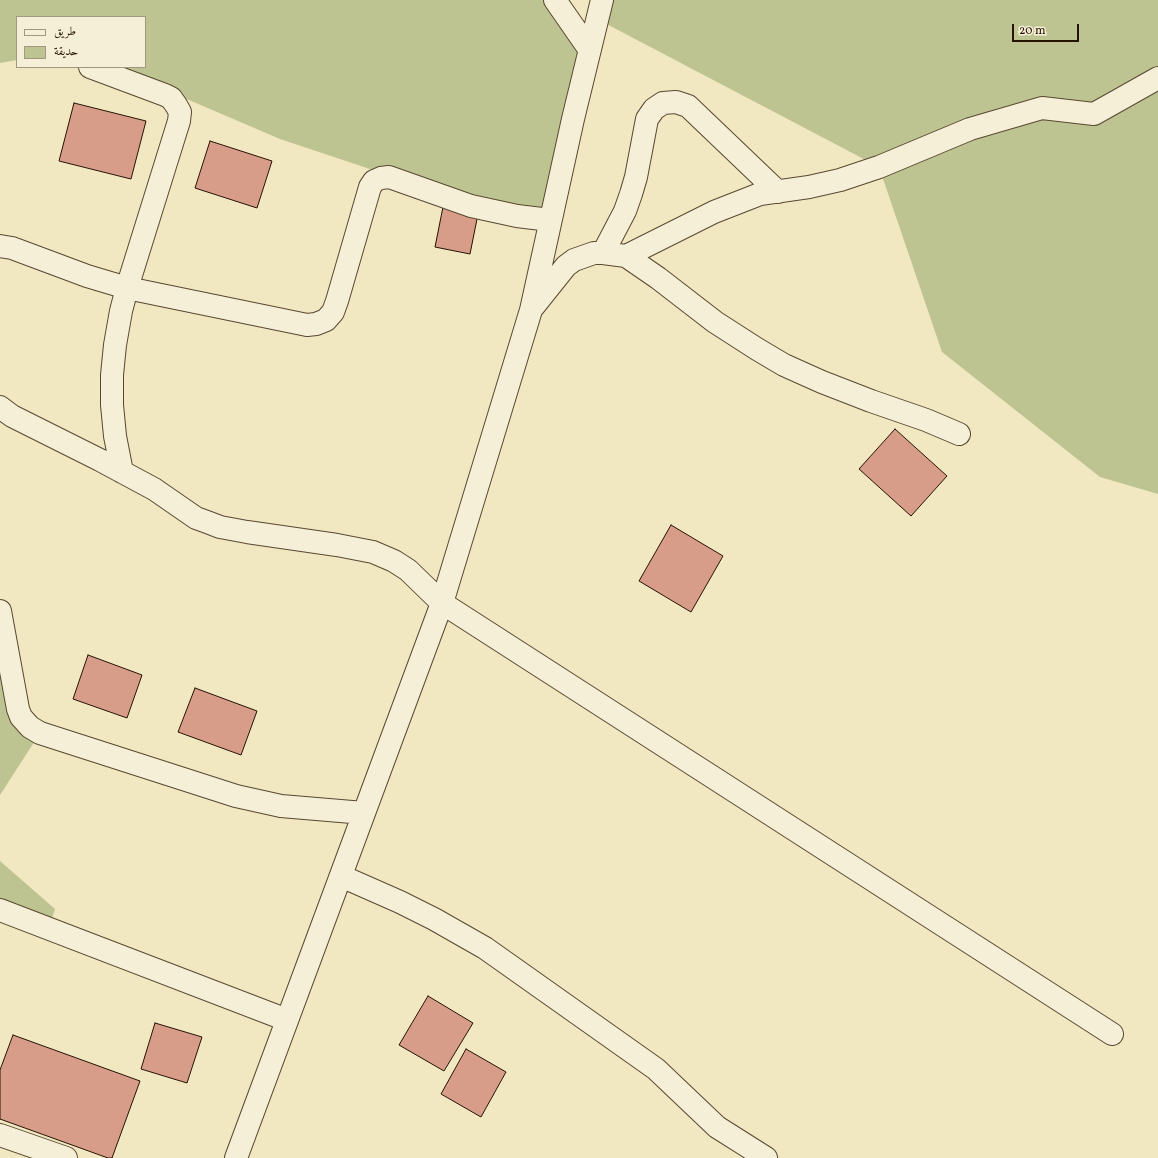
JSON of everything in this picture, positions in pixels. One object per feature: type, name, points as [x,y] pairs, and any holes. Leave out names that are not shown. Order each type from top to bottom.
[{"type":"street","points":[[555,0],[589,49]]},
{"type":"street","points":[[236,1158],[442,603],[531,310],[589,49],[602,0]]},
{"type":"street","points":[[93,68],[165,95],[174,102],[180,112],[179,121],[121,311],[112,375],[112,405],[115,436],[122,472]]},
{"type":"street","points":[[626,256],[714,212],[760,194],[840,180],[879,167],[970,129],[1042,108],[1094,114],[1158,78]]},
{"type":"street","points":[[603,253],[625,211],[631,194],[636,177],[647,119],[654,109],[663,103],[676,102],[688,106],[700,115],[778,192]]},
{"type":"street","points":[[0,246],[12,248],[88,276],[128,288],[307,325],[316,324],[326,320],[333,312],[370,188],[374,182],[381,178],[389,178],[471,206],[517,216],[550,220]]},
{"type":"street","points":[[531,310],[570,263],[584,256],[603,253],[626,256],[716,322],[784,365],[822,382],[926,420],[959,434]]},
{"type":"street","points":[[0,407],[12,416],[154,489],[196,518],[220,527],[373,552],[394,561],[408,570],[442,603],[1112,1034]]},
{"type":"street","points":[[0,611],[18,709],[21,717],[30,727],[40,733],[236,796],[281,806],[364,813]]},
{"type":"street","points":[[341,876],[400,902],[434,919],[485,948],[656,1068],[717,1127],[766,1158]]},
{"type":"street","points":[[0,910],[287,1020]]},
{"type":"street","points":[[0,1135],[66,1158]]},
{"type":"green space","points":[[0,0],[555,0],[589,49],[543,223],[397,178],[280,139],[114,68],[146,68],[146,16],[16,16],[16,60],[0,63]]},
{"type":"green space","points":[[602,0],[1158,0],[1158,494],[1100,477],[942,352],[879,167],[597,19]]},
{"type":"green space","points":[[0,668],[40,733],[0,795]]},
{"type":"green space","points":[[0,861],[55,909],[49,928],[0,910]]},
{"type":"building","points":[[74,103],[146,121],[131,179],[59,161]]},
{"type":"building","points":[[210,141],[272,161],[257,208],[195,188]]},
{"type":"building","points":[[443,207],[478,214],[470,254],[435,247]]},
{"type":"building","points":[[895,429],[947,476],[911,516],[859,469]]},
{"type":"building","points":[[671,525],[723,556],[691,612],[639,581]]},
{"type":"building","points":[[88,655],[142,675],[127,718],[73,699]]},
{"type":"building","points":[[195,688],[257,711],[241,755],[178,732]]},
{"type":"building","points":[[428,996],[473,1023],[444,1071],[399,1045]]},
{"type":"building","points":[[155,1023],[202,1037],[187,1083],[141,1069]]},
{"type":"building","points":[[13,1035],[140,1081],[112,1158],[108,1158],[0,1119],[0,1070]]},
{"type":"building","points":[[466,1049],[506,1072],[481,1117],[441,1094]]}]
